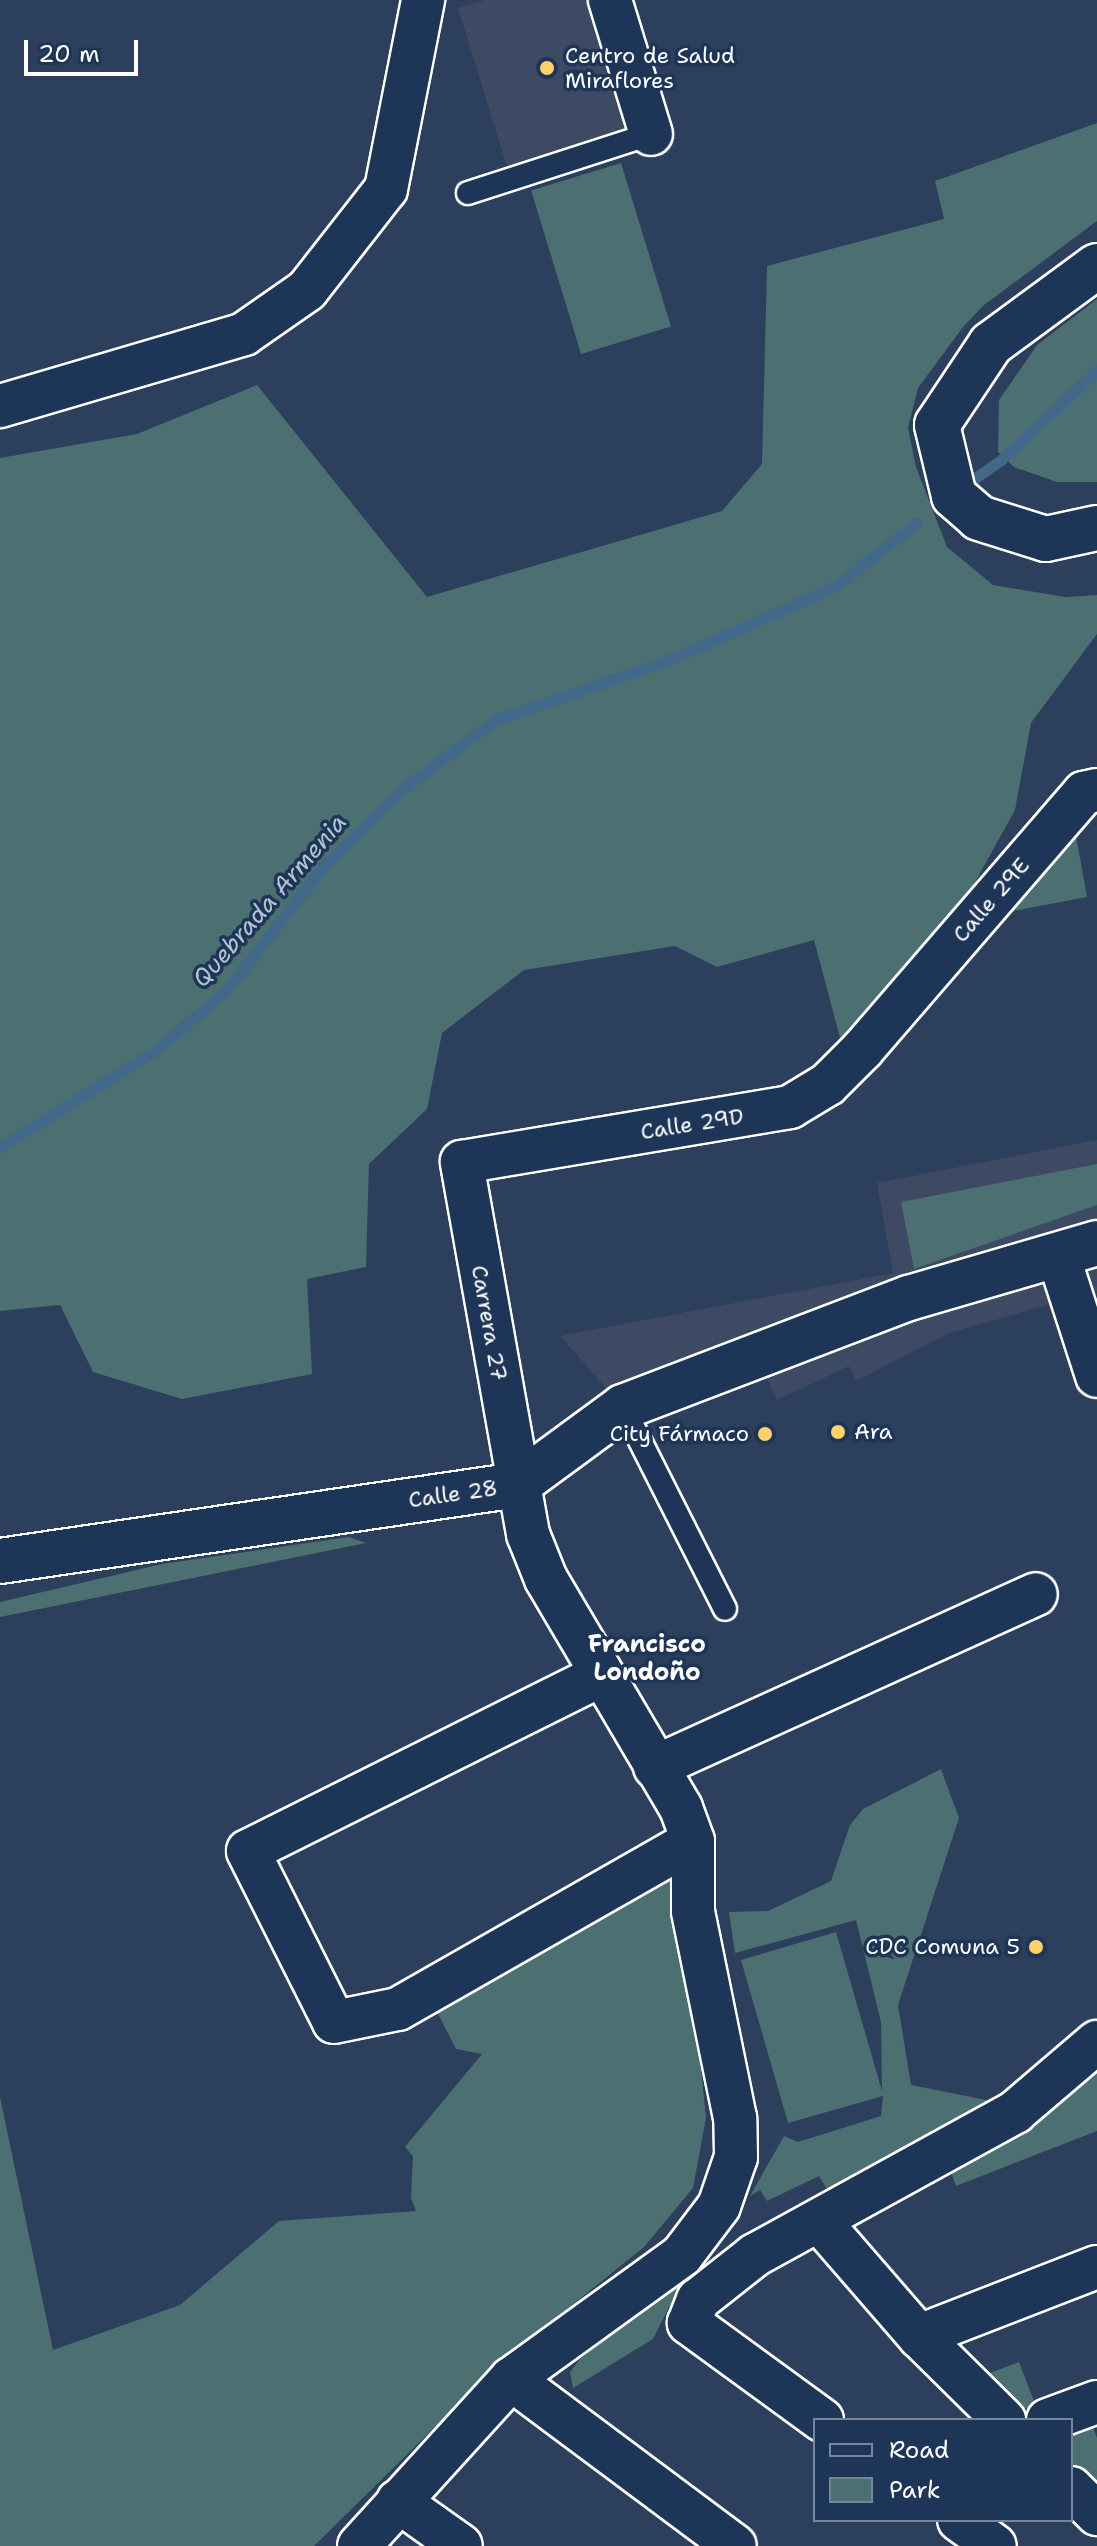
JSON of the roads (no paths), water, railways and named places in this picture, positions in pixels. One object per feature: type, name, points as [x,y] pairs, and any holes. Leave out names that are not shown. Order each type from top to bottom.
[{"type":"street","points":[[0,406],[244,334],[307,290],[386,189],[423,0]]},
{"type":"street","points":[[610,0],[651,134]]},
{"type":"street","points":[[1097,266],[991,344],[937,425],[954,496],[979,518],[1046,539],[1097,528]]},
{"type":"street","name":"Calle 29E","points":[[889,1018],[1084,793],[1097,790]]},
{"type":"street","name":"Calle 29D","points":[[462,1162],[790,1107],[828,1084],[889,1018]]},
{"type":"street","name":"Carrera 27","points":[[462,1162],[517,1485],[546,1579],[599,1676],[681,1808],[693,1841]]},
{"type":"street","points":[[1077,1249],[1097,1376]]},
{"type":"street","name":"Calle 28","points":[[0,1561],[517,1485],[623,1407],[888,1305],[1077,1249]]},
{"type":"street","points":[[655,1767],[1036,1594]]},
{"type":"street","points":[[359,2546],[511,2379],[682,2255],[719,2206],[736,2157],[735,2118],[693,1911],[693,1841],[398,2009],[334,2022],[248,1851],[599,1676]]},
{"type":"street","points":[[819,2418],[689,2323],[698,2300],[755,2255],[821,2223],[1015,2112],[1097,2042]]},
{"type":"street","points":[[821,2223],[919,2336],[1002,2418]]},
{"type":"street","points":[[682,2255],[755,2255]]},
{"type":"street","points":[[919,2336],[1097,2267]]},
{"type":"street","points":[[511,2379],[735,2546]]},
{"type":"street","points":[[1053,2418],[1097,2402]]},
{"type":"street","points":[[1073,2490],[1097,2514]]},
{"type":"street","points":[[398,2501],[461,2546]]},
{"type":"street","points":[[962,2522],[995,2546]]},
{"type":"lane","points":[[468,193],[651,134]]},
{"type":"lane","points":[[623,1407],[725,1609]]},
{"type":"waterway","name":"Quebrada Armenia","points":[[968,483],[1000,461],[1097,370]]},
{"type":"waterway","name":"Quebrada Armenia","points":[[0,1147],[153,1052],[226,991],[323,867],[406,786],[496,720],[674,658],[836,586],[916,523]]},
{"type":"place","name":"Centro de Salud Miraflores","points":[[547,68]]},
{"type":"place","name":"Ara","points":[[838,1432]]},
{"type":"place","name":"City Fármaco","points":[[765,1434]]},
{"type":"place","name":"CDC Comuna 5","points":[[1036,1947]]},
{"type":"district","name":"Francisco Londoño","points":[[647,1659]]}]
